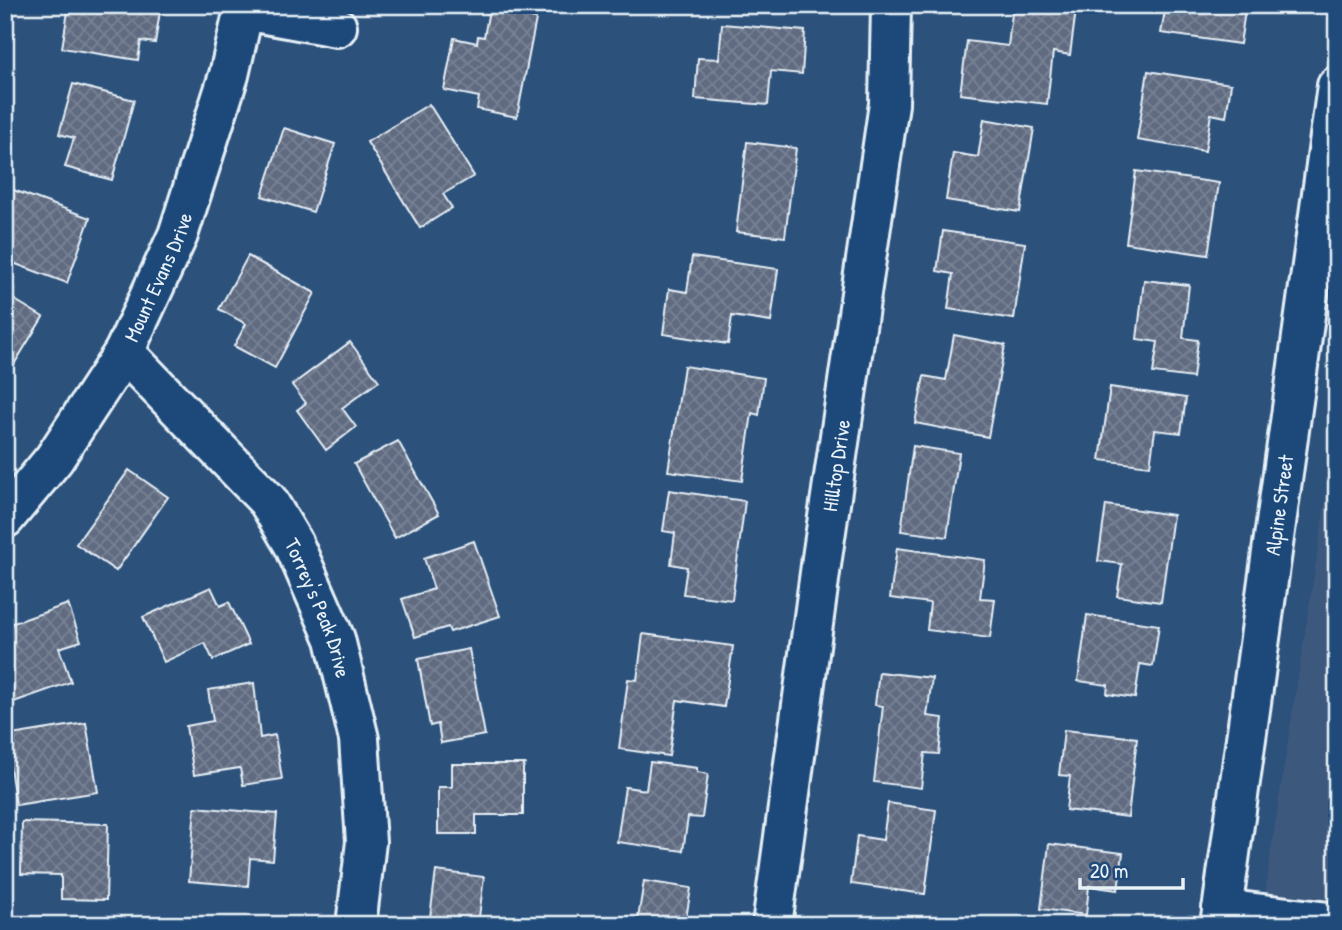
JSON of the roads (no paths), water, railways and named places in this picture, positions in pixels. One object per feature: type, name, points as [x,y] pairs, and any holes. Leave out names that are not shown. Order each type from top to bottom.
[{"type":"street","name":"Hilltop Drive","points":[[772,925],[822,558],[889,104],[891,5]]},
{"type":"street","points":[[244,7],[337,27]]},
{"type":"street","name":"Mount Evans Drive","points":[[5,518],[54,459],[124,352],[177,235],[229,75],[244,7]]},
{"type":"street","name":"Alpine Street","points":[[1221,917],[1337,86]]},
{"type":"street","name":"Torrey's Peak Drive","points":[[124,352],[268,501],[294,545],[335,639],[359,739],[366,842],[356,925]]},
{"type":"street","points":[[1221,917],[1337,923]]}]
